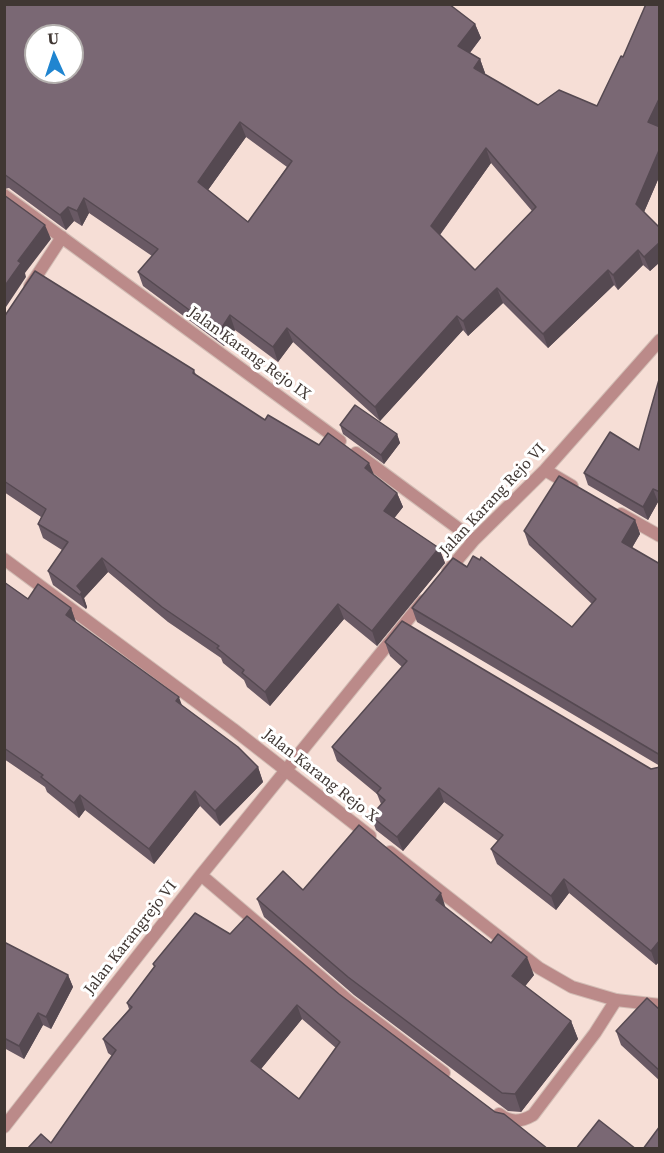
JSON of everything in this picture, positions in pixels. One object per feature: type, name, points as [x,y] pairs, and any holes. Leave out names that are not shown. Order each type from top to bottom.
[{"type":"street","name":"Jalan Karang Rejo IX","points":[[4,195],[474,540]]},
{"type":"street","points":[[24,296],[62,237]]},
{"type":"street","name":"Jalan Karang Rejo VI","points":[[287,771],[409,627],[436,586],[474,540],[545,470],[660,340]]},
{"type":"street","points":[[545,470],[579,490]]},
{"type":"street","points":[[609,507],[660,536]]},
{"type":"street","name":"Jalan Karang Rejo X","points":[[4,559],[287,771],[539,968],[572,987],[616,1000],[660,1005]]},
{"type":"street","name":"Jalan Karangrejo VI","points":[[4,1127],[201,875],[287,771]]},
{"type":"street","points":[[201,875],[349,1001],[459,1084]]},
{"type":"street","points":[[486,1105],[505,1119],[524,1121],[533,1114],[595,1033],[616,1000]]},
{"type":"building","points":[[4,4],[449,4],[475,24],[458,46],[480,59],[474,68],[538,105],[559,90],[597,106],[621,56],[623,57],[646,4],[660,4],[660,97],[648,122],[660,127],[660,148],[636,204],[660,228],[660,242],[644,257],[638,250],[613,275],[608,270],[543,334],[497,288],[463,321],[457,316],[375,407],[287,328],[273,347],[230,315],[219,332],[138,272],[158,249],[84,198],[77,211],[68,207],[60,215],[4,174]],"holes":[[[240,122],[292,161],[248,222],[198,182]],[[486,148],[536,207],[475,270],[431,226]]]},
{"type":"building","points":[[4,195],[45,225],[18,261],[21,263],[4,287]]},
{"type":"building","points":[[35,271],[194,370],[193,373],[265,420],[268,415],[319,445],[328,433],[369,463],[365,468],[397,493],[384,511],[439,548],[372,631],[338,604],[265,692],[242,673],[244,670],[217,648],[219,646],[162,607],[102,558],[77,586],[82,592],[80,595],[48,571],[68,542],[38,524],[46,509],[4,481],[4,317]]},
{"type":"building","points":[[660,376],[660,492],[653,489],[643,507],[584,473],[610,432],[639,450]]},
{"type":"building","points":[[355,405],[397,434],[381,455],[340,425]]},
{"type":"building","points":[[559,476],[635,520],[622,542],[660,564],[660,755],[412,608],[453,558],[467,567],[473,556],[480,560],[481,557],[572,627],[596,599],[524,531]]},
{"type":"building","points":[[4,582],[28,599],[38,584],[71,608],[66,615],[179,697],[176,701],[238,747],[258,767],[215,811],[195,791],[149,849],[80,795],[74,803],[41,777],[43,775],[4,748]]},
{"type":"building","points":[[402,621],[651,769],[660,767],[660,940],[651,951],[564,879],[551,896],[491,849],[503,835],[439,788],[397,837],[371,816],[385,800],[377,793],[381,788],[332,747],[407,661],[385,642]]},
{"type":"building","points":[[359,825],[441,893],[436,900],[491,943],[498,934],[527,957],[512,976],[571,1021],[515,1094],[502,1093],[348,977],[257,899],[283,871],[303,890]]},
{"type":"building","points":[[195,913],[230,934],[247,916],[339,994],[495,1112],[504,1114],[548,1149],[27,1149],[41,1134],[51,1143],[116,1050],[103,1039],[132,1007],[127,1003],[155,966],[153,964]],"holes":[[[297,1005],[340,1042],[299,1099],[251,1061]]]},
{"type":"building","points":[[4,942],[68,975],[46,1017],[38,1013],[19,1046],[4,1038]]},
{"type":"building","points":[[647,998],[660,1010],[660,1071],[616,1031]]},
{"type":"building","points":[[599,1120],[636,1149],[576,1149]]},
{"type":"building","points":[[660,1126],[660,1149],[643,1149]]}]
